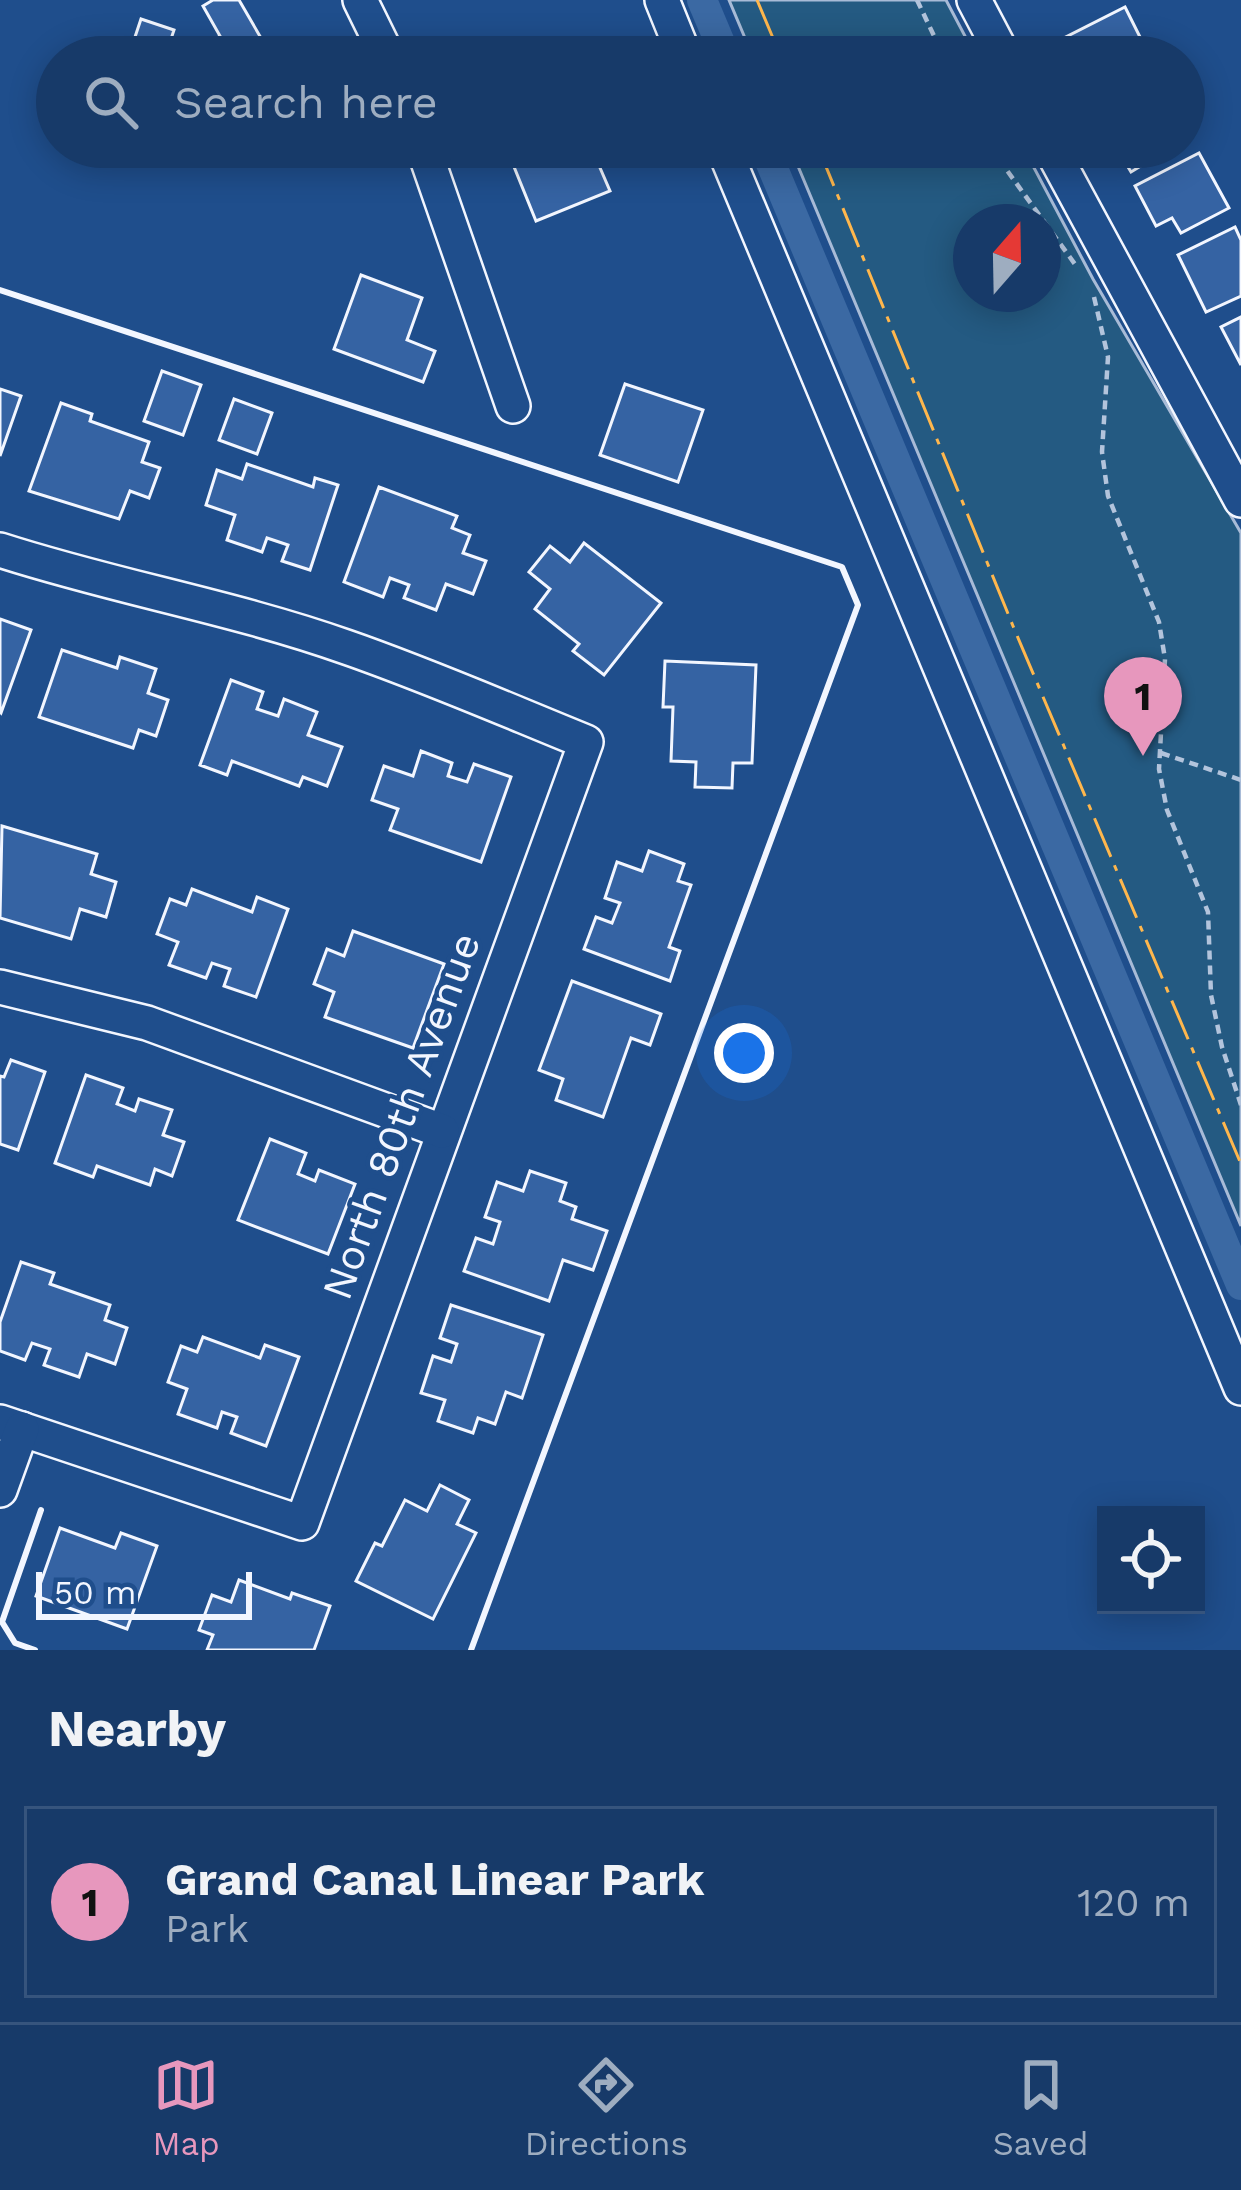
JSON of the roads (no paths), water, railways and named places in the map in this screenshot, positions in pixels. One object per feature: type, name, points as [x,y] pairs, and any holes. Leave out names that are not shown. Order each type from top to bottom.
[{"type":"street","points":[[360,0],[378,36]]},
{"type":"street","points":[[662,0],[677,36]]},
{"type":"street","points":[[974,0],[993,36]]},
{"type":"street","points":[[430,168],[513,406]]},
{"type":"street","points":[[732,168],[1241,1388]]},
{"type":"street","points":[[1061,168],[1241,500]]},
{"type":"street","name":"North 80th Avenue","points":[[0,550],[344,646],[586,742],[302,1523],[11,1425]]},
{"type":"street","points":[[0,987],[147,1023],[442,1131]]},
{"type":"street","points":[[0,1490],[11,1425]]},
{"type":"waterway","points":[[702,0],[717,36]]},
{"type":"waterway","points":[[773,168],[1241,1285]]},
{"type":"place","name":"Grand Canal Linear Park","points":[[1143,756]]}]
